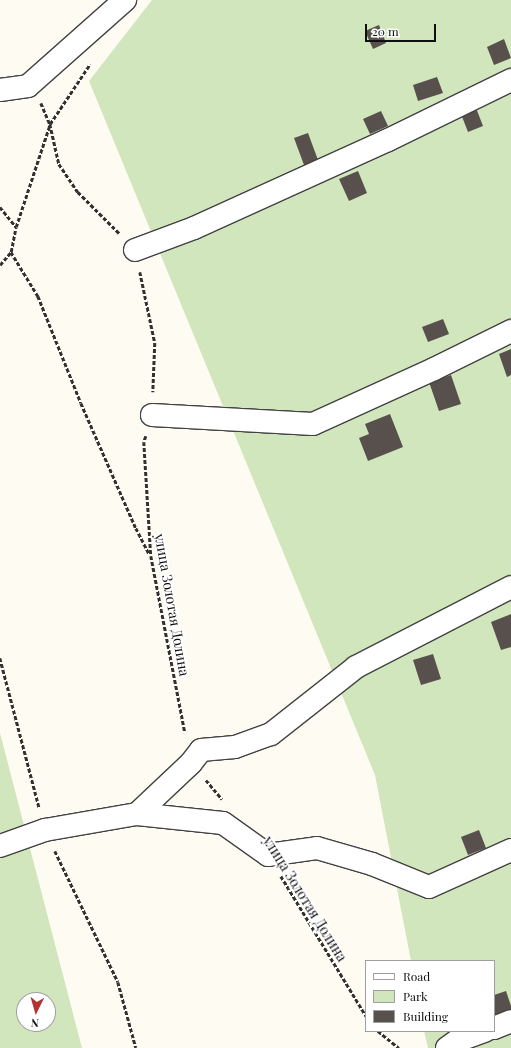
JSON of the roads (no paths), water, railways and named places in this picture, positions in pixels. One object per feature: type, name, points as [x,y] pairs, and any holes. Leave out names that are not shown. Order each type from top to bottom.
[{"type":"lane","points":[[0,90],[28,86],[125,0]]},
{"type":"lane","points":[[136,250],[208,222],[388,140],[511,80]]},
{"type":"lane","points":[[152,415],[313,424],[434,369],[511,331]]},
{"type":"lane","points":[[137,814],[191,763],[201,750],[235,747],[271,734],[356,667],[511,587]]},
{"type":"lane","points":[[0,846],[45,830],[137,814],[223,823],[268,855],[317,848],[372,864],[428,887],[511,850]]},
{"type":"lane","points":[[495,1028],[511,1022]]},
{"type":"lane","points":[[447,1048],[457,1041],[482,1032]]}]
